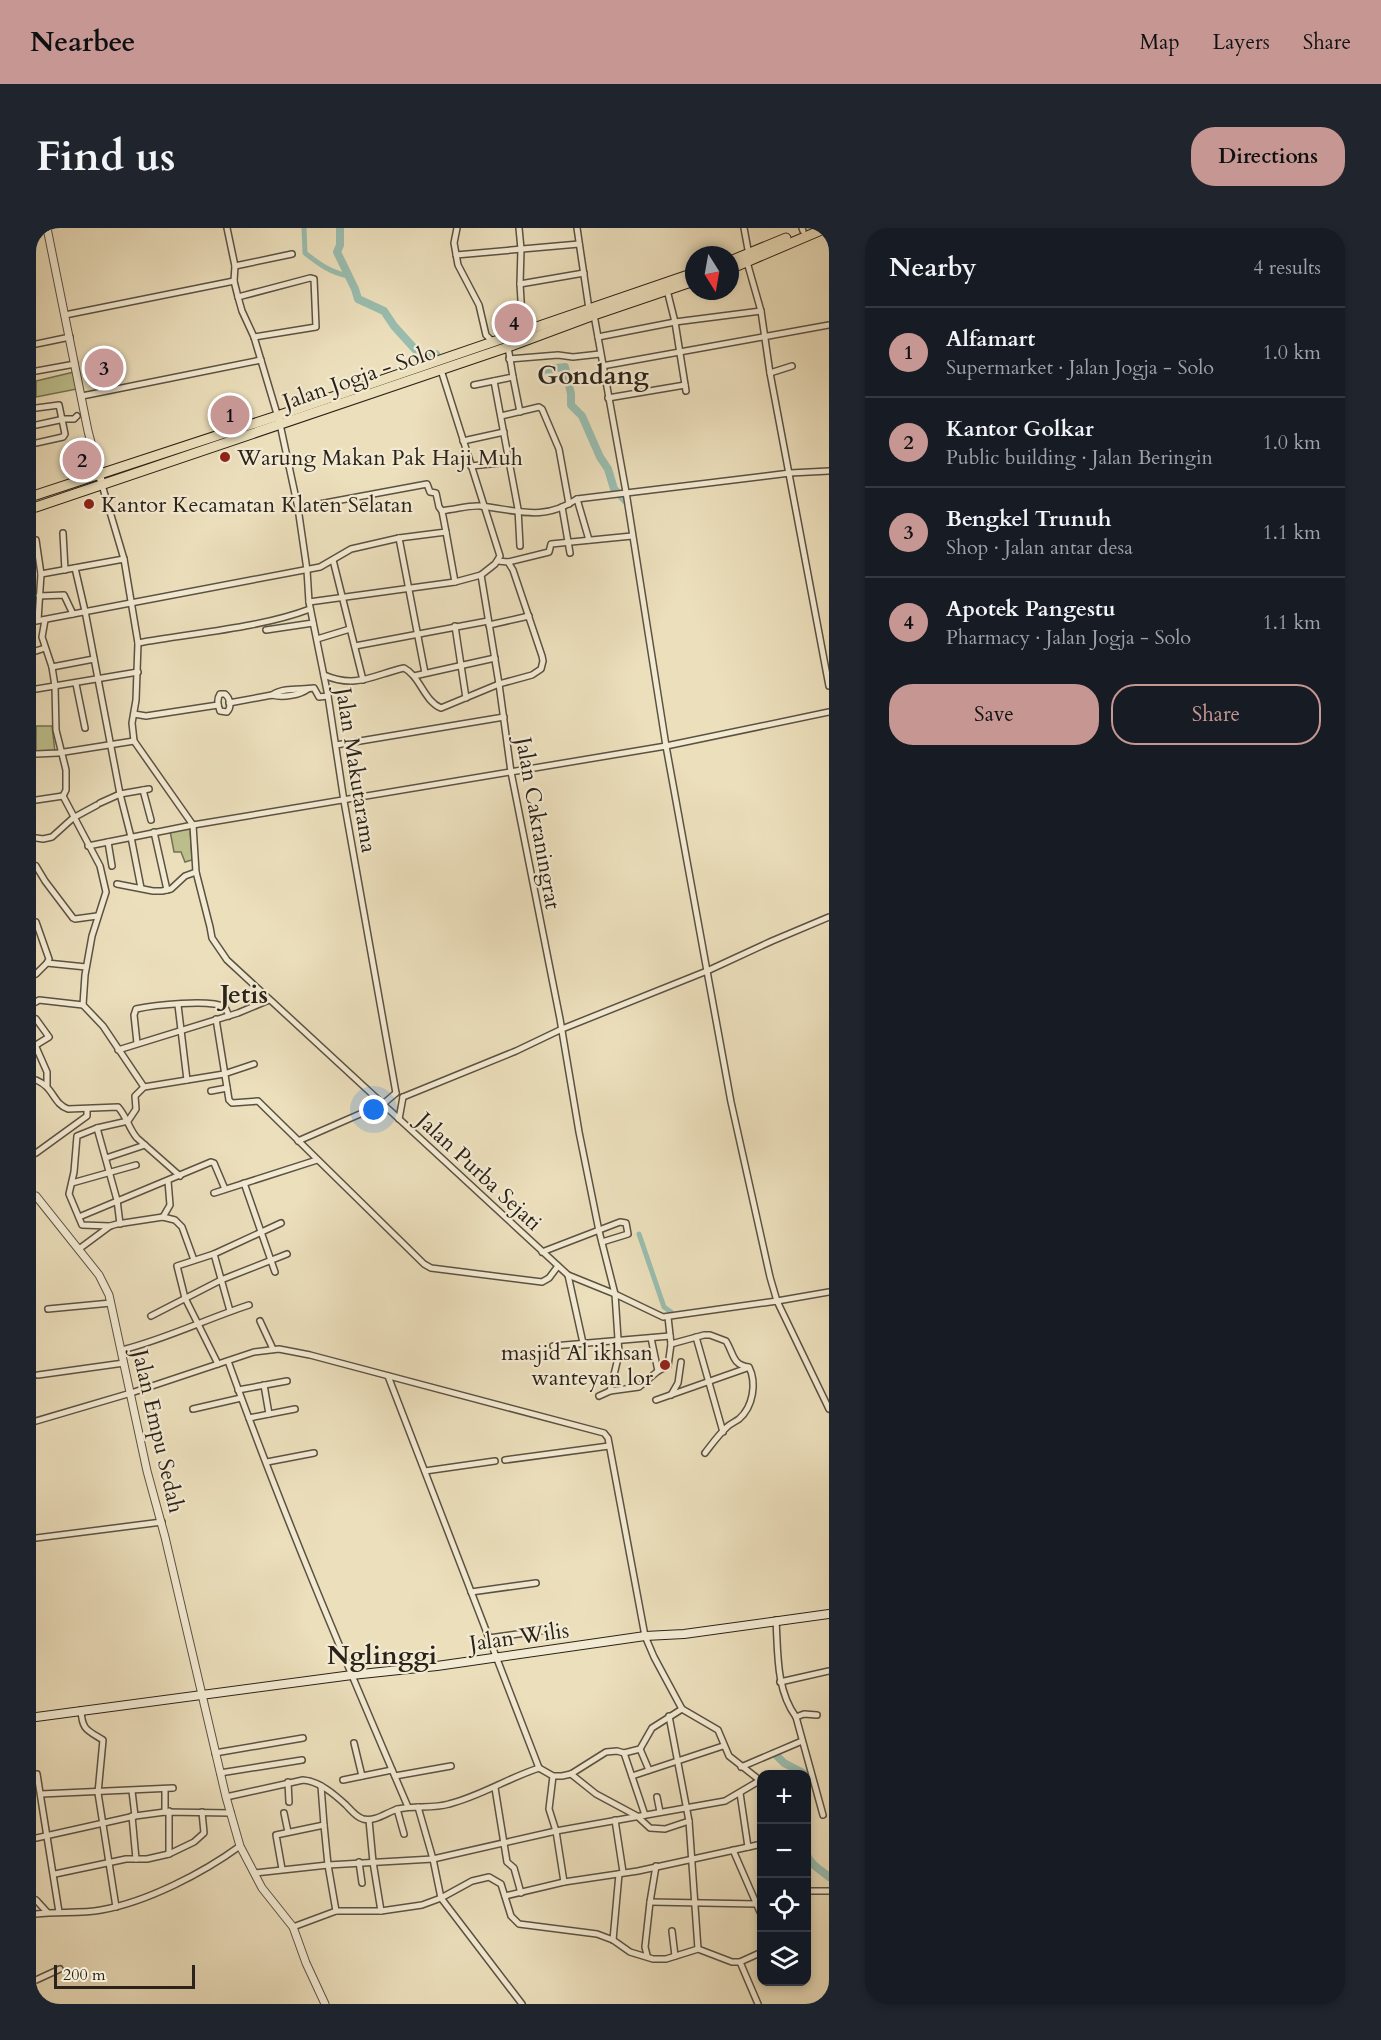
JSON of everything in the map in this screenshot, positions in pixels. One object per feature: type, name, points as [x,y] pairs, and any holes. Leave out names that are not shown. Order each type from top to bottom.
[{"type":"highway","points":[[739,260],[826,228]]},
{"type":"highway","points":[[739,263],[805,229]]},
{"type":"highway","name":"Jalan Jogja - Solo","points":[[36,507],[495,346],[508,347],[685,276]]},
{"type":"highway","name":"Jalan Jogja - Solo","points":[[36,495],[441,370],[522,333],[685,284]]},
{"type":"main road","name":"Jalan Wilis","points":[[36,1717],[645,1636],[684,1634],[829,1614]]},
{"type":"street","points":[[36,754],[58,753],[134,741],[132,723],[138,672],[138,643],[124,559],[98,474],[47,228]]},
{"type":"street","points":[[65,315],[234,282],[236,266],[227,228]]},
{"type":"street","points":[[457,228],[454,243],[458,265],[479,305],[486,335],[495,346]]},
{"type":"street","points":[[519,228],[522,249],[520,284],[522,333]]},
{"type":"street","points":[[577,228],[626,492],[666,746],[736,1124],[777,1301],[829,1409]]},
{"type":"street","points":[[744,228],[829,686]]},
{"type":"street","points":[[456,255],[579,244]]},
{"type":"street","points":[[236,266],[292,254]]},
{"type":"street","points":[[520,284],[584,273]]},
{"type":"street","points":[[238,297],[310,278],[314,279],[315,327],[254,337]]},
{"type":"street","name":"Jalan Makutarama","points":[[234,282],[242,311],[254,337],[279,420],[298,508],[307,570],[309,605],[328,696],[344,801],[396,1093]]},
{"type":"street","points":[[608,398],[686,388],[667,290]]},
{"type":"street","points":[[598,337],[675,322],[761,310]]},
{"type":"street","points":[[602,366],[829,325]]},
{"type":"street","points":[[36,344],[69,337]]},
{"type":"street","points":[[508,347],[520,412]]},
{"type":"street","points":[[510,359],[600,354]]},
{"type":"street","points":[[82,396],[261,360]]},
{"type":"street","points":[[36,371],[75,364]]},
{"type":"street","points":[[770,373],[792,366]]},
{"type":"street","points":[[138,643],[300,614],[309,605],[342,597],[454,582],[481,575],[498,561],[500,556],[497,545],[441,370]]},
{"type":"street","points":[[474,386],[513,377]]},
{"type":"street","points":[[494,381],[518,512],[520,546]]},
{"type":"street","points":[[36,408],[59,405],[65,434],[63,437],[36,443]]},
{"type":"street","points":[[501,416],[539,407],[545,414],[559,449],[569,504]]},
{"type":"street","points":[[36,425],[86,415]]},
{"type":"street","points":[[463,441],[504,432]]},
{"type":"street","points":[[471,466],[510,462]]},
{"type":"street","points":[[442,512],[477,506],[538,514],[562,507],[577,499],[790,473],[829,471]]},
{"type":"street","points":[[298,508],[427,484],[430,492],[436,493],[442,512],[454,582]]},
{"type":"street","points":[[577,499],[589,540]]},
{"type":"street","points":[[562,507],[570,553]]},
{"type":"street","points":[[40,620],[321,567],[351,549],[399,538],[446,532]]},
{"type":"street","points":[[63,533],[65,570]]},
{"type":"street","points":[[498,561],[508,562],[549,552],[551,544],[632,536]]},
{"type":"street","points":[[399,538],[425,673]]},
{"type":"street","points":[[36,540],[44,573],[39,596],[42,637],[52,667],[58,753],[66,770],[66,790],[63,796]]},
{"type":"street","points":[[44,573],[124,559]]},
{"type":"street","points":[[333,560],[363,680]]},
{"type":"street","points":[[324,675],[345,682],[363,680],[404,668],[414,676],[437,707],[441,708],[499,684],[532,675],[541,669],[543,661],[508,562]]},
{"type":"street","points":[[75,568],[141,888]]},
{"type":"street","name":"Jalan Cakraningrat","points":[[481,575],[511,772],[562,1029],[579,1132],[599,1231],[615,1294],[618,1364],[610,1391]]},
{"type":"street","points":[[39,596],[64,595],[74,614]]},
{"type":"street","points":[[355,646],[455,626],[529,616]]},
{"type":"street","points":[[266,630],[313,623]]},
{"type":"street","points":[[455,626],[466,698]]},
{"type":"street","points":[[317,639],[350,629]]},
{"type":"street","points":[[36,651],[45,648]]},
{"type":"street","points":[[414,676],[495,658]]},
{"type":"street","points":[[52,667],[94,659]]},
{"type":"street","points":[[36,689],[138,672]]},
{"type":"street","points":[[76,684],[85,728]]},
{"type":"street","points":[[229,703],[304,688],[314,688],[319,697],[328,696]]},
{"type":"street","points":[[220,694],[228,696],[229,710],[227,712],[220,711],[218,705],[217,699],[220,694]]},
{"type":"street","points":[[134,714],[146,716],[218,705]]},
{"type":"street","points":[[91,845],[193,825],[666,746],[829,712]]},
{"type":"street","points":[[336,745],[504,717]]},
{"type":"street","name":"Jalan Purba Sejati","points":[[134,741],[193,825],[196,872],[212,938],[227,960],[568,1275],[663,1317],[829,1293]]},
{"type":"street","points":[[36,838],[52,837],[73,818],[120,794],[146,789],[151,820]]},
{"type":"street","points":[[36,800],[63,796]]},
{"type":"street","points":[[63,796],[73,818],[91,845],[100,866],[106,892],[97,916],[86,967],[83,1005]]},
{"type":"street","points":[[154,832],[167,890]]},
{"type":"street","points":[[108,842],[112,866]]},
{"type":"street","points":[[36,866],[73,918],[97,916]]},
{"type":"street","points":[[117,884],[158,891],[167,890],[173,888],[185,876],[196,872]]},
{"type":"street","points":[[403,1097],[516,1051],[562,1029],[707,971],[829,917]]},
{"type":"street","points":[[36,922],[48,955],[47,963],[36,974]]},
{"type":"street","points":[[47,963],[86,967]]},
{"type":"street","points":[[118,1050],[230,1016],[269,1000]]},
{"type":"street","points":[[38,1001],[83,1005],[98,1018],[144,1087]]},
{"type":"street","points":[[136,1043],[134,1015],[136,1009],[163,1004],[220,1005],[225,1007],[230,1016]]},
{"type":"street","points":[[178,1005],[187,1080]]},
{"type":"street","points":[[36,1019],[49,1036],[36,1046],[47,1072],[47,1085]]},
{"type":"street","points":[[216,1019],[229,1100],[232,1103],[258,1101],[424,1264],[431,1268],[542,1282],[549,1278],[558,1266]]},
{"type":"street","points":[[194,1260],[180,1224],[169,1218],[110,1226],[86,1226],[80,1223],[69,1194],[77,1136],[97,1128],[128,1121],[136,1109],[135,1096],[144,1087],[224,1074],[254,1064]]},
{"type":"street","points":[[36,1080],[47,1085],[62,1107],[87,1109],[117,1107],[128,1121],[132,1132],[180,1176]]},
{"type":"street","points":[[211,1091],[227,1088]]},
{"type":"street","points":[[298,1141],[383,1104],[396,1093],[403,1097]]},
{"type":"street","points":[[399,1119],[403,1097]]},
{"type":"street","points":[[36,1153],[87,1116],[87,1109]]},
{"type":"street","points":[[97,1128],[117,1200],[120,1224]]},
{"type":"street","points":[[106,1158],[145,1145]]},
{"type":"street","points":[[214,1193],[316,1160]]},
{"type":"street","points":[[79,1217],[213,1162],[225,1189]]},
{"type":"street","points":[[72,1184],[136,1165]]},
{"type":"street","points":[[163,1217],[170,1205],[168,1181]]},
{"type":"street","points":[[244,1183],[275,1272]]},
{"type":"street","name":"Jalan Empu Sedah","points":[[36,1196],[99,1275],[111,1303],[147,1471],[162,1522],[215,1753],[240,1846],[262,1888],[293,1927],[306,1963],[326,2004]]},
{"type":"street","points":[[542,1252],[623,1222],[629,1231],[627,1235],[602,1242]]},
{"type":"street","points":[[218,1364],[185,1298],[176,1268],[180,1264],[214,1254],[281,1223]]},
{"type":"street","points":[[79,1249],[110,1226]]},
{"type":"street","points":[[214,1254],[230,1311]]},
{"type":"street","points":[[151,1316],[221,1280],[287,1254]]},
{"type":"street","points":[[568,1275],[583,1343]]},
{"type":"street","points":[[48,1309],[111,1303]]},
{"type":"street","points":[[122,1350],[158,1341],[249,1305]]},
{"type":"street","points":[[599,1396],[610,1391],[639,1387],[658,1371],[668,1366],[671,1344],[668,1317]]},
{"type":"street","points":[[260,1321],[273,1349]]},
{"type":"street","points":[[671,1344],[710,1335],[726,1341],[736,1363],[749,1367]]},
{"type":"street","points":[[553,1346],[670,1336]]},
{"type":"street","points":[[696,1337],[723,1432]]},
{"type":"street","points":[[651,1338],[658,1371]]},
{"type":"street","points":[[36,1421],[131,1393],[254,1352],[273,1349],[310,1354],[604,1433],[608,1438],[645,1636],[654,1658],[682,1709],[718,1730],[729,1756],[757,1779]]},
{"type":"street","points":[[228,1361],[352,1675],[408,1807]]},
{"type":"street","points":[[671,1395],[678,1383],[681,1362]]},
{"type":"street","points":[[38,1375],[124,1363]]},
{"type":"street","points":[[656,1400],[749,1367]]},
{"type":"street","points":[[705,1453],[747,1408],[755,1388],[749,1367]]},
{"type":"street","points":[[388,1376],[539,1768],[553,1776],[571,1774],[606,1752],[624,1753],[640,1749],[652,1728],[682,1709]]},
{"type":"street","points":[[238,1390],[287,1381]]},
{"type":"street","points":[[264,1385],[269,1414]]},
{"type":"street","points":[[193,1409],[241,1398]]},
{"type":"street","points":[[249,1418],[295,1409]]},
{"type":"street","points":[[505,1460],[609,1446]]},
{"type":"street","points":[[267,1462],[314,1453]]},
{"type":"street","points":[[425,1471],[495,1461]]},
{"type":"street","points":[[36,1538],[162,1522]]},
{"type":"street","points":[[471,1592],[536,1583]]},
{"type":"street","points":[[776,1620],[780,1682],[790,1710],[796,1717],[823,1815]]},
{"type":"street","points":[[489,1638],[554,1629]]},
{"type":"street","points":[[780,1682],[829,1671]]},
{"type":"street","points":[[81,1710],[82,1724],[85,1728],[104,1740],[98,1776],[98,1793],[116,1907]]},
{"type":"street","points":[[796,1717],[801,1714],[818,1715]]},
{"type":"street","points":[[669,1716],[689,1821],[698,1949]]},
{"type":"street","points":[[215,1753],[303,1738]]},
{"type":"street","points":[[741,1767],[802,1741]]},
{"type":"street","points":[[354,1743],[362,1776]]},
{"type":"street","points":[[632,1776],[723,1746]]},
{"type":"street","points":[[640,1749],[649,1770]]},
{"type":"street","points":[[624,1753],[645,1815]]},
{"type":"street","points":[[220,1773],[302,1760]]},
{"type":"street","points":[[395,1776],[452,1766]]},
{"type":"street","points":[[226,1797],[288,1782],[307,1780],[333,1794],[360,1818],[369,1820],[397,1809],[448,1804],[495,1788],[518,1775],[539,1768]]},
{"type":"street","points":[[343,1780],[392,1770]]},
{"type":"street","points":[[37,1773],[46,1835],[55,1874],[59,1912]]},
{"type":"street","points":[[571,1774],[612,1804],[637,1816],[650,1828],[659,1830],[689,1821]]},
{"type":"street","points":[[553,1776],[549,1809],[556,1831],[564,1882]]},
{"type":"street","points":[[288,1782],[289,1802]]},
{"type":"street","points":[[255,1873],[327,1864],[433,1858],[556,1831],[725,1801],[757,1783]]},
{"type":"street","points":[[321,1786],[327,1864],[336,1911]]},
{"type":"street","points":[[41,1794],[173,1788]]},
{"type":"street","points":[[495,1788],[507,1862],[514,1868],[521,1893]]},
{"type":"street","points":[[165,1789],[169,1854]]},
{"type":"street","points":[[132,1791],[136,1859]]},
{"type":"street","points":[[740,1793],[748,1847]]},
{"type":"street","points":[[657,1797],[660,1812]]},
{"type":"street","points":[[418,1807],[433,1858],[441,1898],[522,2004]]},
{"type":"street","points":[[397,1809],[404,1834]]},
{"type":"street","points":[[36,1838],[167,1811],[231,1813]]},
{"type":"street","points":[[55,1874],[169,1854],[201,1838],[204,1833],[202,1812]]},
{"type":"street","points":[[284,1813],[288,1832]]},
{"type":"street","points":[[369,1820],[381,1911]]},
{"type":"street","points":[[613,1940],[621,1873],[615,1820]]},
{"type":"street","points":[[282,1869],[276,1837],[278,1834],[324,1825]]},
{"type":"street","points":[[505,1896],[564,1882],[621,1873],[757,1845]]},
{"type":"street","points":[[36,1914],[93,1912],[116,1907],[162,1890],[195,1874],[218,1862],[240,1846]]},
{"type":"street","points":[[650,1902],[757,1904],[733,1850]]},
{"type":"street","points":[[359,1862],[362,1883]]},
{"type":"street","points":[[647,1955],[645,1947],[656,1866]]},
{"type":"street","points":[[293,1927],[336,1911],[381,1911],[423,1905],[472,1881],[489,1877],[501,1884],[511,1916],[519,1924],[597,1934],[613,1940],[630,1952],[647,1955],[653,1959],[662,1959],[698,1949],[732,1962],[740,1962],[757,1954]]},
{"type":"street","points":[[811,1891],[829,1891]]},
{"type":"street","points":[[36,1900],[47,1912]]},
{"type":"street","points":[[672,1931],[675,1956]]},
{"type":"street","points":[[740,1962],[758,2004]]},
{"type":"street","points":[[36,1980],[60,1969]]},
{"type":"green space","points":[[74,372],[77,389],[36,397],[36,381]]},
{"type":"green space","points":[[36,726],[52,726],[55,752],[36,752]]},
{"type":"green space","points":[[190,828],[192,860],[185,862],[181,852],[174,852],[170,831]]},
{"type":"waterway","points":[[304,228],[305,253],[331,270],[349,276]]},
{"type":"waterway","points":[[340,228],[340,245],[337,252],[358,299],[384,311],[394,326],[423,358],[436,354]]},
{"type":"waterway","points":[[542,370],[565,367],[571,405],[582,416],[600,457],[608,469],[614,489],[627,502]]},
{"type":"waterway","points":[[639,1234],[664,1307],[671,1312]]},
{"type":"waterway","points":[[774,1753],[784,1763],[797,1770]]},
{"type":"waterway","points":[[811,1862],[829,1877]]},
{"type":"place","name":"Apotek Pangestu","points":[[514,323]]},
{"type":"place","name":"Bengkel Trunuh","points":[[104,368]]},
{"type":"place","name":"Alfamart","points":[[230,415]]},
{"type":"place","name":"Warung Makan Pak Haji Muh","points":[[225,457]]},
{"type":"place","name":"Kantor Golkar","points":[[82,460]]},
{"type":"place","name":"Kantor Kecamatan Klaten Selatan","points":[[89,504]]},
{"type":"place","name":"masjid Al ikhsan wanteyan lor","points":[[665,1365]]},
{"type":"district","name":"Gondang","points":[[593,375]]},
{"type":"district","name":"Jetis","points":[[244,994]]},
{"type":"district","name":"Nglinggi","points":[[382,1655]]}]
